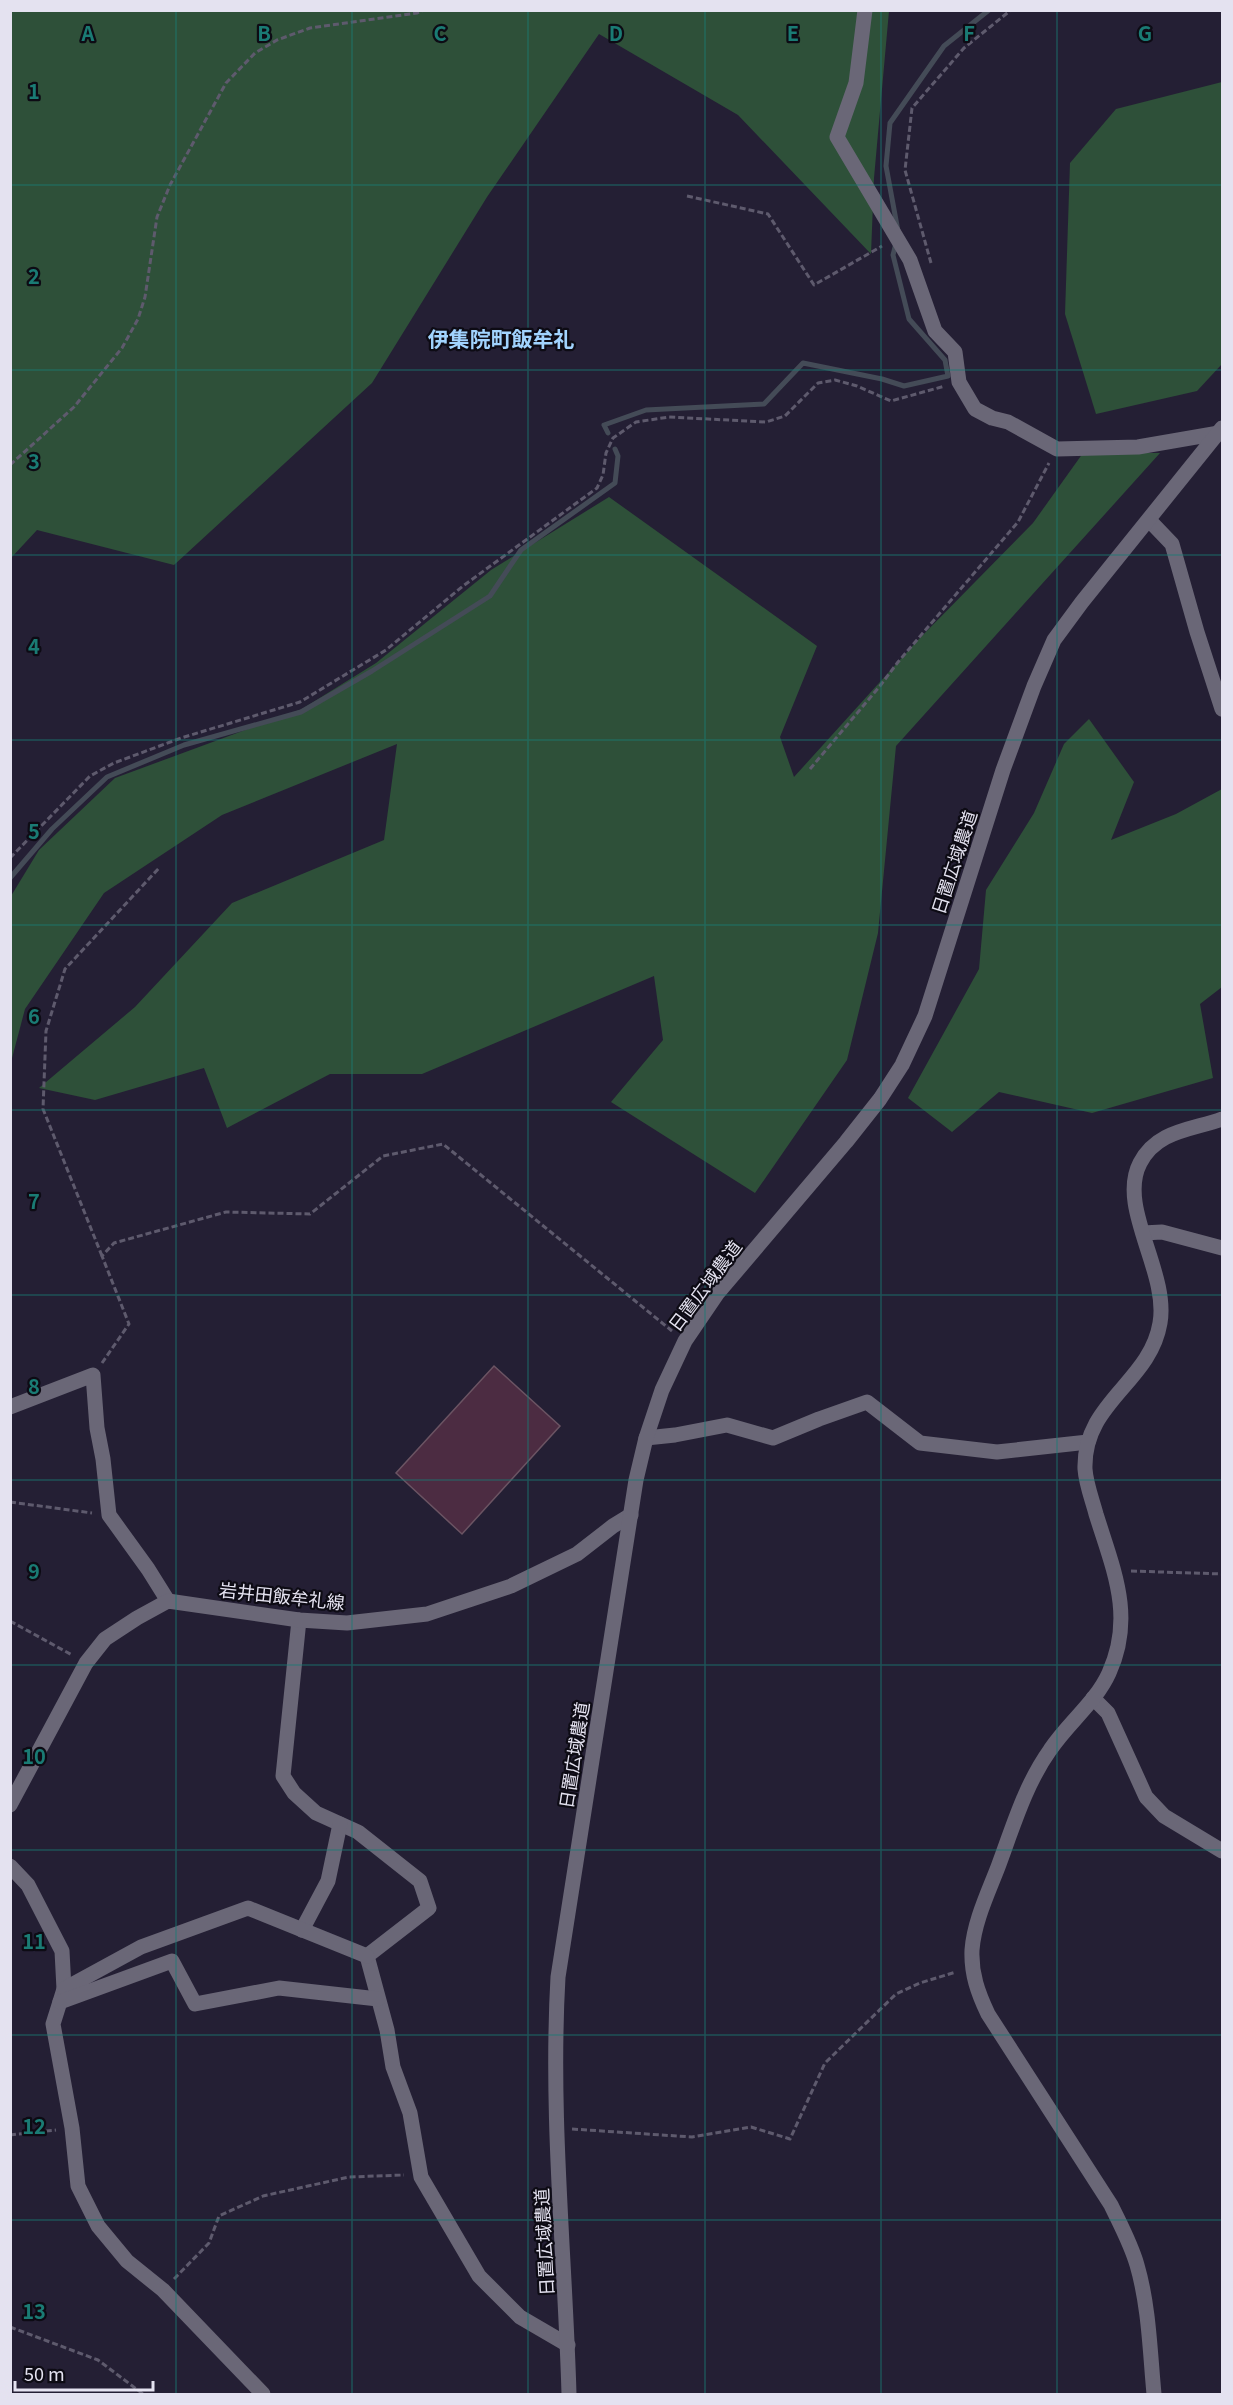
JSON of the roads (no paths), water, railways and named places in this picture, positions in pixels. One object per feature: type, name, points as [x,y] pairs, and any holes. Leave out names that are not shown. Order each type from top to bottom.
[{"type":"street","points":[[865,10],[856,82],[837,137],[910,260],[935,331],[955,352],[958,382],[975,409],[1008,423],[1057,449],[1137,447],[1221,430]]},
{"type":"street","name":"日置広域農道","points":[[569,2394],[557,2127],[558,1977],[636,1480],[646,1438],[662,1390],[685,1341],[717,1294],[846,1142],[880,1099],[902,1065],[925,1016],[1003,770],[1054,640],[1221,430]]},
{"type":"street","points":[[1149,520],[1163,532],[1172,544],[1222,709]]},
{"type":"street","points":[[1154,2394],[1144,2294],[1137,2264],[1127,2238],[1111,2205],[988,2014],[977,1990],[972,1948],[976,1930],[1030,1782],[1052,1747],[1093,1698],[1109,1674],[1122,1634],[1121,1598],[1085,1472],[1088,1442],[1096,1420],[1110,1400],[1138,1372],[1149,1357],[1161,1322],[1161,1294],[1135,1203],[1134,1181],[1138,1166],[1147,1151],[1159,1140],[1171,1134],[1222,1119]]},
{"type":"street","points":[[1143,1233],[1162,1232],[1222,1248]]},
{"type":"street","points":[[10,1407],[93,1375],[97,1428],[104,1459],[109,1515],[138,1554],[168,1601],[137,1618],[105,1640],[86,1663],[10,1804]]},
{"type":"street","points":[[646,1438],[727,1425],[773,1438],[867,1402],[920,1443],[997,1452],[1088,1442]]},
{"type":"street","name":"岩井田飯牟礼線","points":[[168,1601],[299,1620],[347,1623],[427,1614],[511,1586],[577,1554],[613,1526],[632,1515]]},
{"type":"street","points":[[299,1620],[283,1776],[294,1793],[316,1813],[358,1832],[420,1881],[429,1908],[367,1956]]},
{"type":"street","points":[[1093,1698],[1108,1713],[1146,1797],[1164,1816],[1222,1851]]},
{"type":"street","points":[[302,1930],[328,1881],[340,1824]]},
{"type":"street","points":[[10,1866],[28,1885],[62,1951],[62,1995],[53,2024],[72,2128],[78,2186],[98,2226],[128,2261],[163,2290],[263,2394]]},
{"type":"street","points":[[62,1995],[141,1947],[248,1908],[367,1956]]},
{"type":"street","points":[[367,1956],[387,2030],[393,2067],[410,2113],[421,2177],[479,2276],[520,2317],[568,2345]]},
{"type":"street","points":[[62,1995],[172,1961],[195,2004],[279,1988],[378,1999]]},
{"type":"waterway","points":[[898,231],[886,166],[890,123],[944,46],[989,10]]},
{"type":"waterway","points":[[608,433],[604,425],[646,410],[764,404],[803,363],[882,379],[904,386],[948,376],[945,360],[909,319],[893,255],[896,243]]},
{"type":"waterway","points":[[10,878],[52,829],[107,777],[184,745],[301,712],[372,671],[490,596],[521,550],[615,483],[618,456],[615,449]]},
{"type":"district","name":"伊集院町飯牟礼","points":[[501,338]]}]
